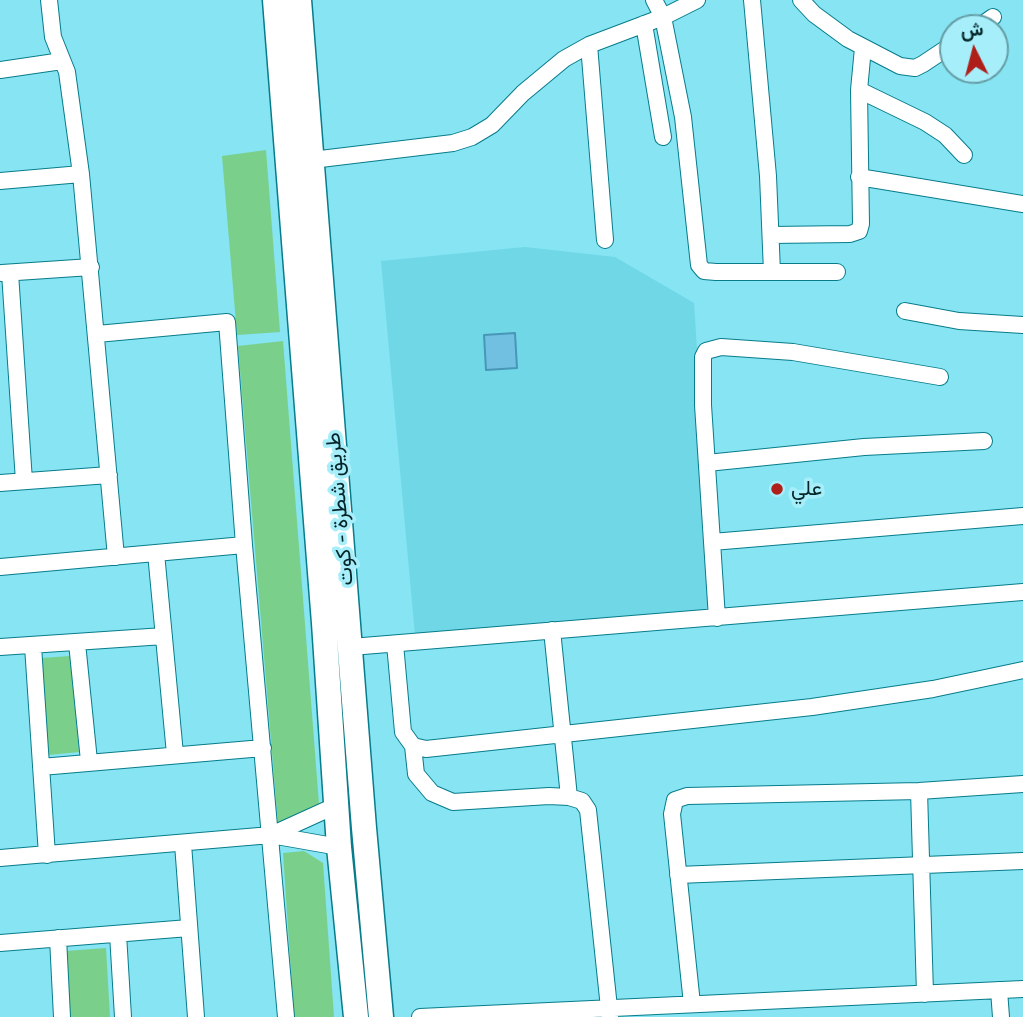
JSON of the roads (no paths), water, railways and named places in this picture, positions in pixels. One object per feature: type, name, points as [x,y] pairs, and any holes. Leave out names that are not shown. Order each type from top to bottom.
[{"type":"highway","name":"طريق شطرة - كوت","points":[[275,0],[340,847],[356,1017]]},
{"type":"highway","name":"طريق شطرة - كوت","points":[[299,0],[381,1017]]},
{"type":"highway","points":[[324,622],[349,621]]},
{"type":"street","points":[[49,0],[53,37],[67,72],[81,174],[116,557]]},
{"type":"street","points":[[654,0],[663,17],[683,117],[699,265],[704,271],[836,272]]},
{"type":"street","points":[[312,160],[453,143],[472,137],[492,125],[523,93],[564,59],[589,45],[663,17],[697,0]]},
{"type":"street","points":[[752,0],[772,272]]},
{"type":"street","points":[[801,0],[814,13],[863,48],[900,66],[915,68],[939,53]]},
{"type":"street","points":[[644,24],[663,137]]},
{"type":"street","points":[[589,45],[606,240]]},
{"type":"street","points":[[771,236],[850,234],[859,231],[859,90],[863,48]]},
{"type":"street","points":[[0,71],[62,61]]},
{"type":"street","points":[[859,90],[925,122],[945,135],[964,155]]},
{"type":"street","points":[[0,181],[81,174]]},
{"type":"street","points":[[859,177],[1023,204]]},
{"type":"street","points":[[24,481],[5,273],[91,267]]},
{"type":"street","points":[[905,311],[959,321],[1023,325]]},
{"type":"street","points":[[97,334],[227,322],[286,1017]]},
{"type":"street","points":[[717,618],[703,357],[710,349],[793,352],[940,377]]},
{"type":"street","points":[[707,463],[863,447],[984,440]]},
{"type":"street","points":[[0,483],[109,474]]},
{"type":"street","points":[[712,542],[1023,516]]},
{"type":"street","points":[[0,567],[244,545]]},
{"type":"street","points":[[156,553],[175,754]]},
{"type":"street","points":[[351,648],[1023,592]]},
{"type":"street","points":[[552,630],[569,797]]},
{"type":"street","points":[[0,647],[164,636]]},
{"type":"street","points":[[77,643],[89,761]]},
{"type":"street","points":[[395,644],[403,732],[413,746],[416,774],[432,793],[453,802],[569,797],[583,801],[588,810],[609,1013]]},
{"type":"street","points":[[33,646],[47,855]]},
{"type":"street","points":[[413,746],[426,749],[812,707],[933,689],[1023,670]]},
{"type":"street","points":[[41,767],[263,748]]},
{"type":"street","points":[[692,1004],[672,814],[675,800],[687,796],[919,791],[1023,784]]},
{"type":"street","points":[[919,791],[925,994]]},
{"type":"street","points":[[271,835],[337,805]]},
{"type":"street","points":[[0,858],[271,835],[340,847]]},
{"type":"street","points":[[183,844],[196,1017]]},
{"type":"street","points":[[678,875],[1023,861]]},
{"type":"street","points":[[0,943],[189,928]]},
{"type":"street","points":[[118,934],[123,1017]]},
{"type":"street","points":[[58,939],[62,1017]]},
{"type":"street","points":[[420,1017],[609,1013],[692,1004],[726,1010],[797,1009],[925,994],[1023,989]]},
{"type":"street","points":[[999,990],[1001,1017]]},
{"type":"place","name":"علي","points":[[777,489]]}]
